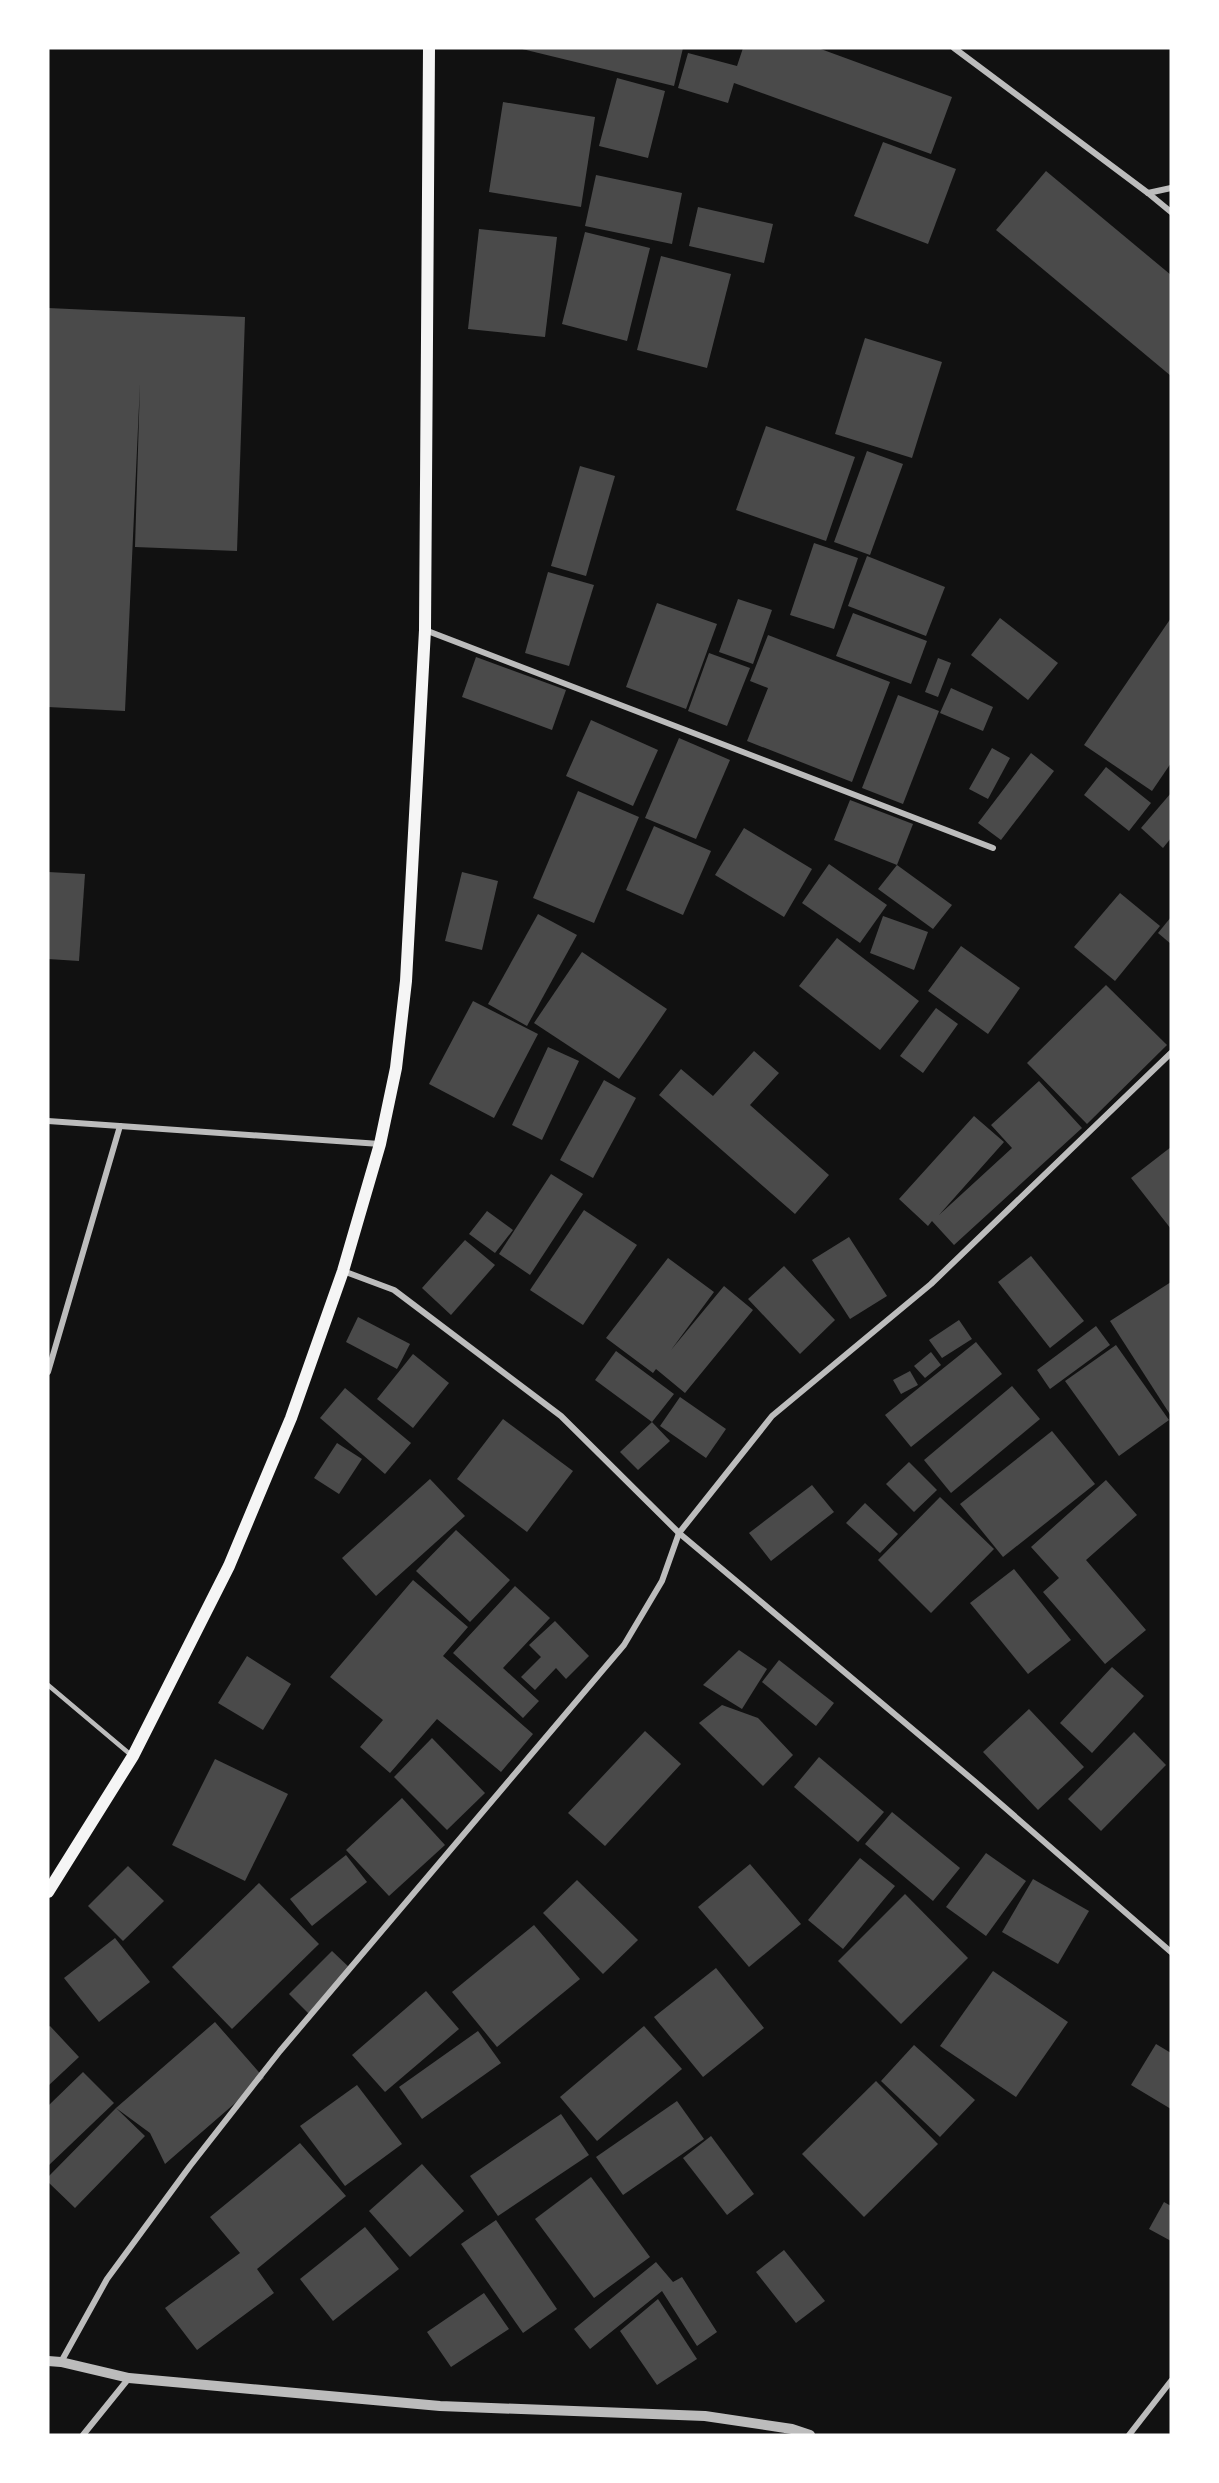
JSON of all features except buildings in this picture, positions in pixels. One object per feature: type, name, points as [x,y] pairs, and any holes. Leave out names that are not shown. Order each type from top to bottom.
[{"type":"main road","points":[[48,1892],[133,1756],[229,1566],[291,1418],[343,1271],[380,1144],[396,1068],[406,981],[425,630],[429,48]]},
{"type":"street","points":[[954,48],[1148,193],[1171,213]]},
{"type":"street","points":[[1148,193],[1171,188]]},
{"type":"street","points":[[425,630],[993,848]]},
{"type":"street","points":[[61,2362],[107,2279],[190,2166],[280,2051],[624,1645],[662,1581],[679,1533],[772,1416],[931,1284],[1171,1053]]},
{"type":"street","points":[[48,1121],[380,1144]]},
{"type":"street","points":[[48,1372],[120,1126]]},
{"type":"street","points":[[343,1271],[394,1290],[561,1416],[679,1533],[973,1779],[1171,1952]]},
{"type":"street","points":[[48,2361],[129,2378],[440,2406],[705,2416],[792,2429],[810,2435]]},
{"type":"street","points":[[83,2435],[129,2378]]},
{"type":"street","points":[[1129,2435],[1171,2381]]},
{"type":"lane","points":[[48,1685],[133,1756]]}]
